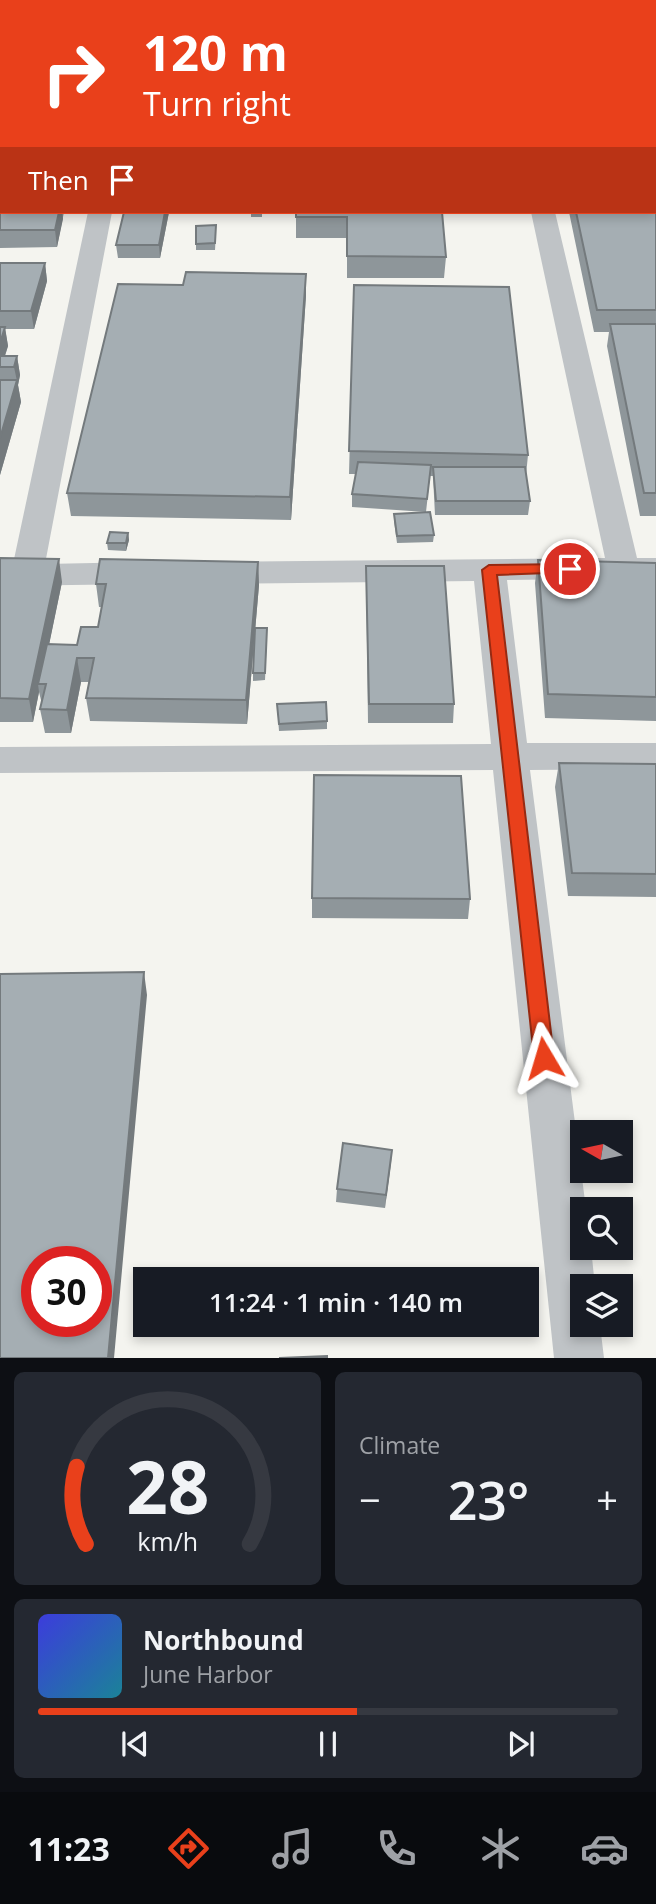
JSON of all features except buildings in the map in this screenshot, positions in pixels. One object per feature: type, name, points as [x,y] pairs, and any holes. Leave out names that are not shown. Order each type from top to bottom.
[{"type":"street","points":[[100,214],[13,575],[656,568]]},
{"type":"street","points":[[543,214],[623,568]]},
{"type":"street","points":[[489,570],[579,1358]]},
{"type":"street","points":[[0,760],[656,756]]},
{"type":"route","points":[[544,1058],[489,570],[570,569]]}]
